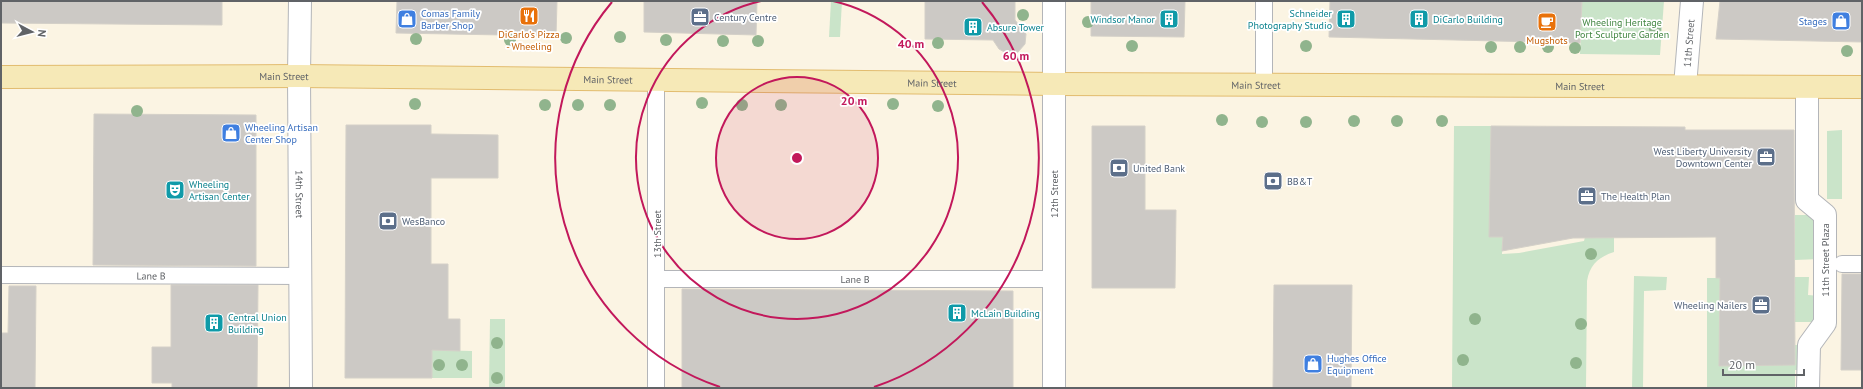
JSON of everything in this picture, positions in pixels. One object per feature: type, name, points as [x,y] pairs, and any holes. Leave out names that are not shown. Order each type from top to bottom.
[{"type":"main road","name":"Main Street","points":[[1,77],[299,76],[1055,84],[1862,87]]},
{"type":"street","name":"14th Street","points":[[300,1],[301,388]]},
{"type":"street","name":"12th Street","points":[[1054,1],[1054,388]]},
{"type":"street","name":"11th Street","points":[[1685,86],[1692,1]]},
{"type":"street","name":"11th Street Plaza","points":[[1807,87],[1807,200],[1825,215],[1824,323],[1809,345],[1808,388]]},
{"type":"lane","points":[[1264,1],[1264,85]]},
{"type":"lane","name":"13th Street","points":[[656,80],[656,388]]},
{"type":"lane","points":[[1842,264],[1862,264]]},
{"type":"lane","name":"Lane B","points":[[1,276],[300,276]]},
{"type":"lane","name":"Lane B","points":[[657,279],[1054,279]]},
{"type":"shaded area","points":[[1,1],[1862,1],[1862,388],[1,388]]},
{"type":"green space","points":[[831,1],[842,1],[840,37],[829,37]]},
{"type":"green space","name":"Wheeling Heritage Port Sculpture Garden","points":[[1582,1],[1664,1],[1660,55],[1580,54]]},
{"type":"green space","points":[[1454,126],[1491,126],[1489,236],[1503,237],[1502,254],[1519,253],[1584,241],[1585,237],[1614,237],[1614,252],[1604,256],[1596,262],[1588,275],[1586,388],[1452,388]]},
{"type":"green space","points":[[1842,130],[1842,199],[1827,199],[1827,131]]},
{"type":"green space","points":[[1795,215],[1815,215],[1820,259],[1795,260]]},
{"type":"green space","points":[[1634,276],[1667,277],[1666,290],[1644,291],[1643,388],[1632,388]]},
{"type":"green space","points":[[1795,277],[1809,277],[1808,295],[1820,296],[1820,322],[1795,322]]},
{"type":"green space","points":[[1707,278],[1720,278],[1719,365],[1795,365],[1795,345],[1806,345],[1806,370],[1795,370],[1795,388],[1707,388]]},
{"type":"green space","points":[[490,319],[505,319],[505,388],[489,388]]},
{"type":"green space","points":[[432,350],[472,351],[472,378],[432,378]]},
{"type":"building","points":[[1,1],[222,1],[222,25],[1,23]]},
{"type":"building","points":[[397,1],[557,1],[556,36],[396,33]]},
{"type":"building","name":"Century Centre","points":[[644,1],[757,1],[756,35],[644,32]]},
{"type":"building","name":"Absure Tower","points":[[925,1],[1015,1],[1015,20],[1026,34],[1025,44],[1018,52],[1008,54],[999,49],[993,40],[925,39]]},
{"type":"building","points":[[1091,1],[1185,1],[1184,37],[1091,36]]},
{"type":"building","points":[[1330,1],[1582,1],[1580,43],[1329,37]]},
{"type":"building","points":[[1720,1],[1862,1],[1862,42],[1716,39]]},
{"type":"building","name":"Wheeling Artisan Center","points":[[94,114],[256,115],[256,266],[93,265]]},
{"type":"building","name":"WesBanco","points":[[346,125],[431,125],[431,134],[498,135],[498,178],[431,178],[431,264],[448,264],[448,319],[460,319],[460,351],[432,350],[432,378],[345,378]]},
{"type":"building","name":"United Bank","points":[[1092,126],[1145,126],[1145,210],[1176,210],[1175,288],[1092,288]]},
{"type":"building","points":[[1491,126],[1685,127],[1685,130],[1794,130],[1795,365],[1719,366],[1720,278],[1716,278],[1716,237],[1573,238],[1502,251],[1503,237],[1489,237]]},
{"type":"building","points":[[1842,274],[1862,274],[1862,370],[1841,370]]},
{"type":"building","name":"Central Union Building","points":[[171,285],[258,285],[257,388],[172,388],[172,383],[152,383],[152,347],[171,347]]},
{"type":"building","points":[[1274,285],[1352,285],[1351,388],[1273,388]]},
{"type":"building","points":[[9,286],[36,286],[35,388],[1,388],[1,333],[8,333]]},
{"type":"building","points":[[682,289],[1013,291],[1013,388],[682,388]]},
{"type":"place","name":"DiCarlo's Pizza - Wheeling","points":[[529,16]]},
{"type":"place","name":"Century Centre","points":[[700,17]]},
{"type":"place","name":"Comas Family Barber Shop","points":[[407,19]]},
{"type":"place","name":"Windsor Manor","points":[[1169,19]]},
{"type":"place","name":"Schneider Photography Studio","points":[[1346,19]]},
{"type":"place","name":"DiCarlo Building","points":[[1419,19]]},
{"type":"place","name":"Stages","points":[[1841,21]]},
{"type":"place","name":"Mugshots","points":[[1547,22]]},
{"type":"place","name":"Absure Tower","points":[[973,27]]},
{"type":"place","name":"Wheeling Artisan Center Shop","points":[[231,133]]},
{"type":"place","name":"West Liberty University Downtown Center","points":[[1766,157]]},
{"type":"place","name":"United Bank","points":[[1119,168]]},
{"type":"place","name":"BB&T","points":[[1273,181]]},
{"type":"place","name":"Wheeling Artisan Center","points":[[175,190]]},
{"type":"place","name":"The Health Plan","points":[[1587,196]]},
{"type":"place","name":"WesBanco","points":[[388,221]]},
{"type":"place","name":"Wheeling Nailers","points":[[1761,305]]},
{"type":"place","name":"McLain Building","points":[[957,313]]},
{"type":"place","name":"Central Union Building","points":[[214,323]]},
{"type":"place","name":"Hughes Office Equipment","points":[[1313,364]]}]
